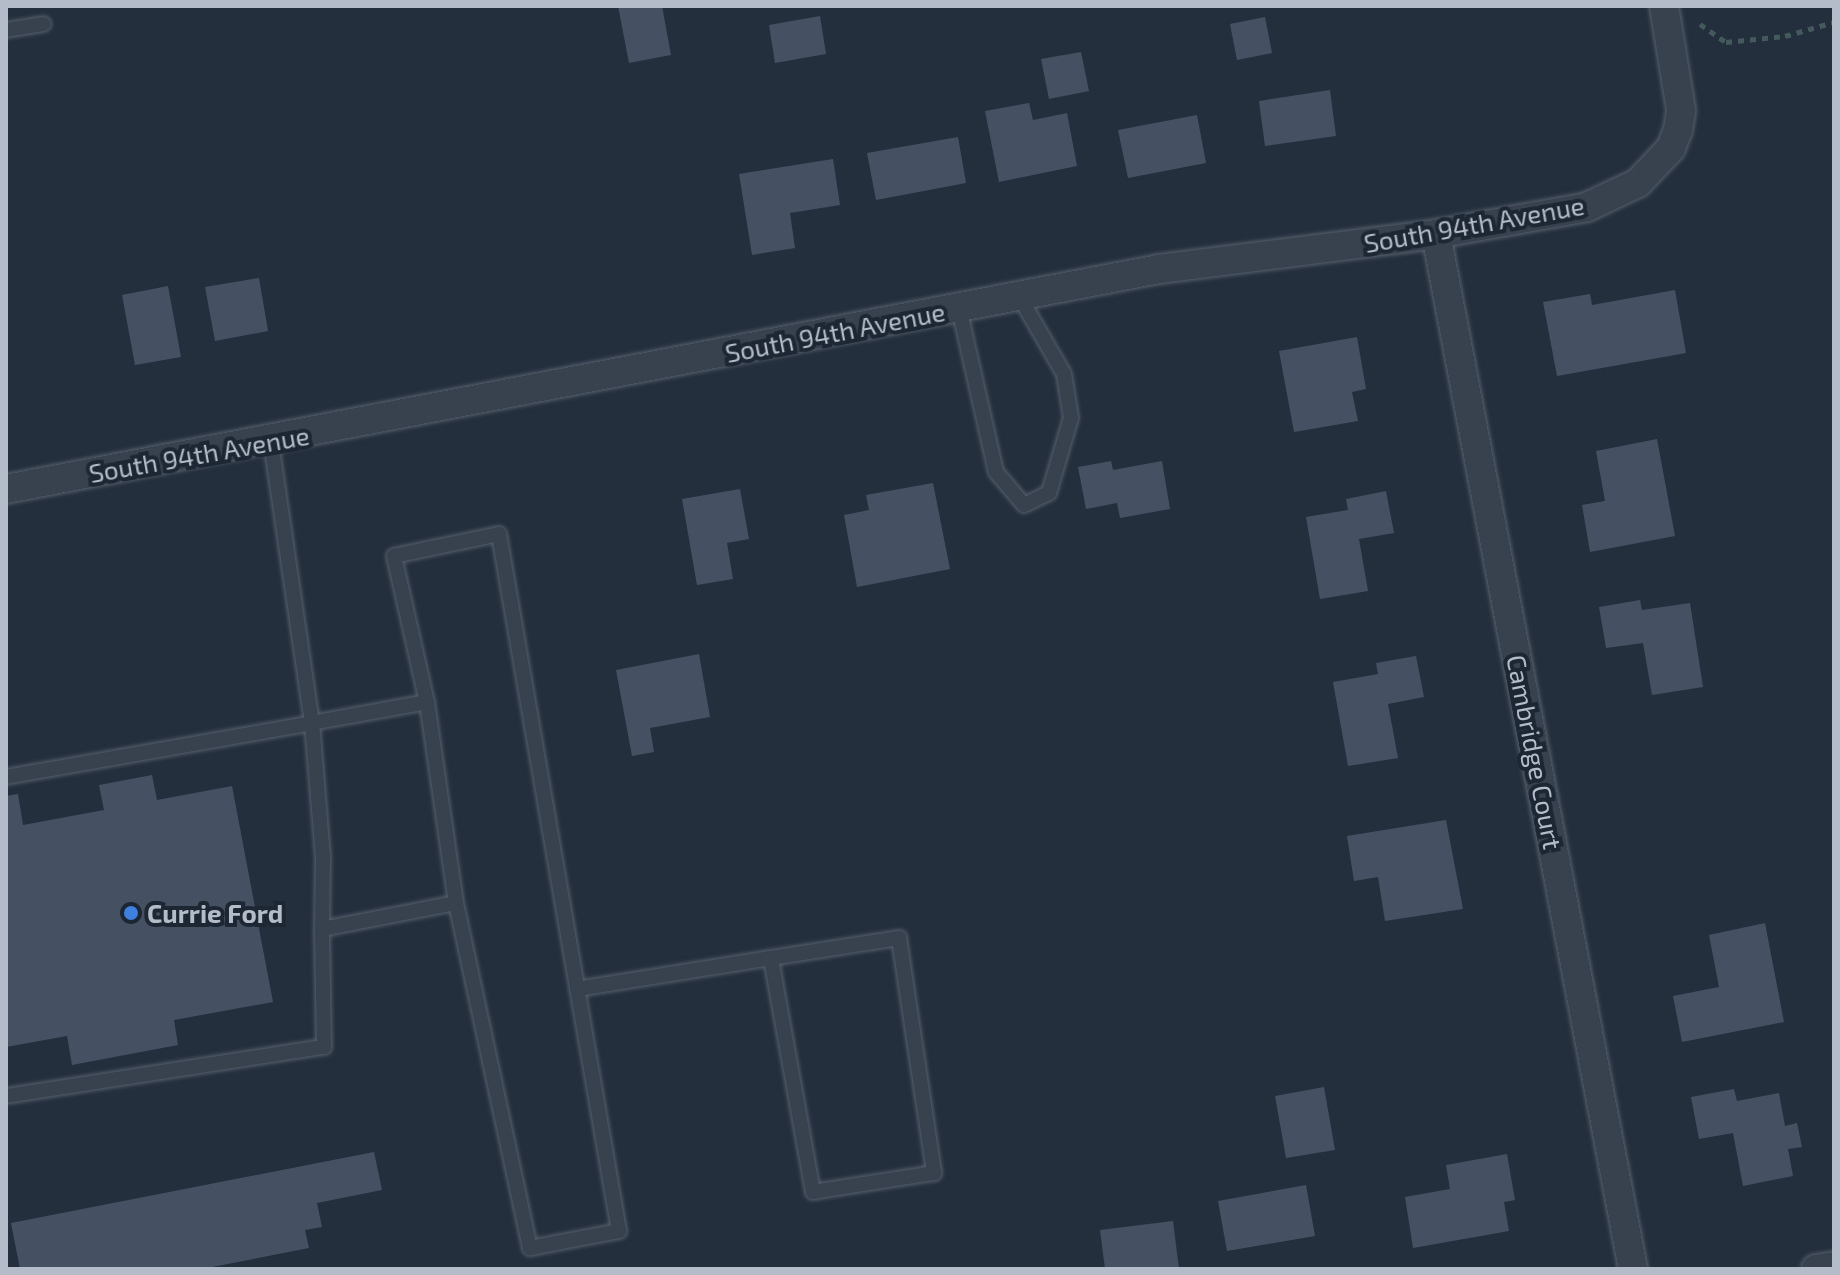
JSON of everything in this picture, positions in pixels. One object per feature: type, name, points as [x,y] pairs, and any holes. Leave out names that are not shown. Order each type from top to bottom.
[{"type":"street","name":"South 94th Avenue","points":[[6,489],[271,441],[1159,269],[1436,234],[1587,207],[1617,196],[1656,167],[1671,148],[1681,110],[1664,6]]},
{"type":"street","name":"Cambridge Court","points":[[1436,234],[1633,1269]]},
{"type":"street","points":[[1816,1269],[1834,1266]]},
{"type":"lane","points":[[6,30],[44,24]]},
{"type":"lane","points":[[959,308],[996,472],[1024,505],[1049,493],[1071,418],[1064,374],[1019,296]]},
{"type":"lane","points":[[6,1096],[324,1047],[323,856],[312,723],[271,441]]},
{"type":"lane","points":[[499,534],[619,1231],[530,1248],[456,903],[427,702],[394,556],[499,534]]},
{"type":"lane","points":[[6,777],[427,702]]},
{"type":"lane","points":[[322,929],[456,903]]},
{"type":"lane","points":[[577,989],[771,958],[899,938],[934,1173],[813,1192],[771,958]]},
{"type":"path","points":[[1696,16],[1713,37],[1726,42],[1785,36],[1834,22]]},
{"type":"building","points":[[618,6],[662,6],[671,55],[629,63]]},
{"type":"building","points":[[820,16],[826,54],[775,63],[769,25]]},
{"type":"building","points":[[1265,17],[1272,53],[1237,60],[1230,24]]},
{"type":"building","points":[[1081,52],[1089,91],[1049,99],[1041,59]]},
{"type":"building","points":[[1330,90],[1336,136],[1265,146],[1259,101]]},
{"type":"building","points":[[1029,103],[1033,120],[1067,113],[1077,166],[999,182],[985,111]]},
{"type":"building","points":[[1197,115],[1206,163],[1128,178],[1118,130]]},
{"type":"building","points":[[958,137],[966,183],[876,200],[867,153]]},
{"type":"building","points":[[833,159],[840,205],[790,213],[795,248],[752,255],[739,174]]},
{"type":"building","points":[[259,278],[268,331],[215,341],[205,287]]},
{"type":"building","points":[[168,286],[181,357],[135,365],[122,295]]},
{"type":"building","points":[[1675,290],[1686,353],[1557,376],[1543,302],[1590,294],[1592,305]]},
{"type":"building","points":[[1357,337],[1366,389],[1352,392],[1358,421],[1294,432],[1279,351]]},
{"type":"building","points":[[1657,439],[1675,536],[1590,552],[1582,505],[1605,501],[1596,451]]},
{"type":"building","points":[[1111,461],[1113,470],[1162,461],[1170,509],[1120,518],[1117,503],[1086,509],[1078,467]]},
{"type":"building","points":[[933,483],[950,569],[857,587],[844,515],[869,510],[866,495]]},
{"type":"building","points":[[740,489],[749,539],[727,543],[733,579],[697,585],[682,499]]},
{"type":"building","points":[[1386,491],[1394,533],[1359,539],[1368,591],[1320,599],[1306,517],[1348,510],[1346,499]]},
{"type":"building","points":[[1640,600],[1642,610],[1690,603],[1703,687],[1652,695],[1643,643],[1606,648],[1599,607]]},
{"type":"building","points":[[699,654],[710,717],[650,728],[654,752],[632,756],[616,670]]},
{"type":"building","points":[[1416,656],[1424,697],[1388,704],[1398,758],[1348,766],[1333,682],[1378,674],[1376,663]]},
{"type":"building","name":"Currie Ford","points":[[152,775],[157,800],[232,786],[273,1002],[174,1020],[178,1045],[72,1065],[67,1036],[6,1047],[6,796],[18,794],[23,825],[104,810],[99,785]]},
{"type":"building","points":[[1446,820],[1463,909],[1385,921],[1378,877],[1354,881],[1347,836]]},
{"type":"building","points":[[1765,923],[1784,1022],[1682,1042],[1673,996],[1719,987],[1709,935]]},
{"type":"building","points":[[1324,1087],[1335,1150],[1286,1158],[1275,1096]]},
{"type":"building","points":[[1734,1089],[1737,1101],[1779,1093],[1785,1126],[1797,1123],[1802,1147],[1788,1149],[1793,1176],[1743,1186],[1733,1133],[1699,1139],[1691,1097]]},
{"type":"building","points":[[374,1152],[382,1190],[317,1203],[322,1227],[305,1230],[309,1248],[202,1269],[20,1269],[11,1223]]},
{"type":"building","points":[[1507,1154],[1515,1200],[1504,1202],[1509,1231],[1413,1248],[1405,1197],[1450,1189],[1446,1165]]},
{"type":"building","points":[[1306,1185],[1315,1236],[1227,1251],[1218,1201]]},
{"type":"building","points":[[1173,1221],[1179,1269],[1105,1269],[1100,1230]]},
{"type":"place","name":"Currie Ford","points":[[131,913]]}]
